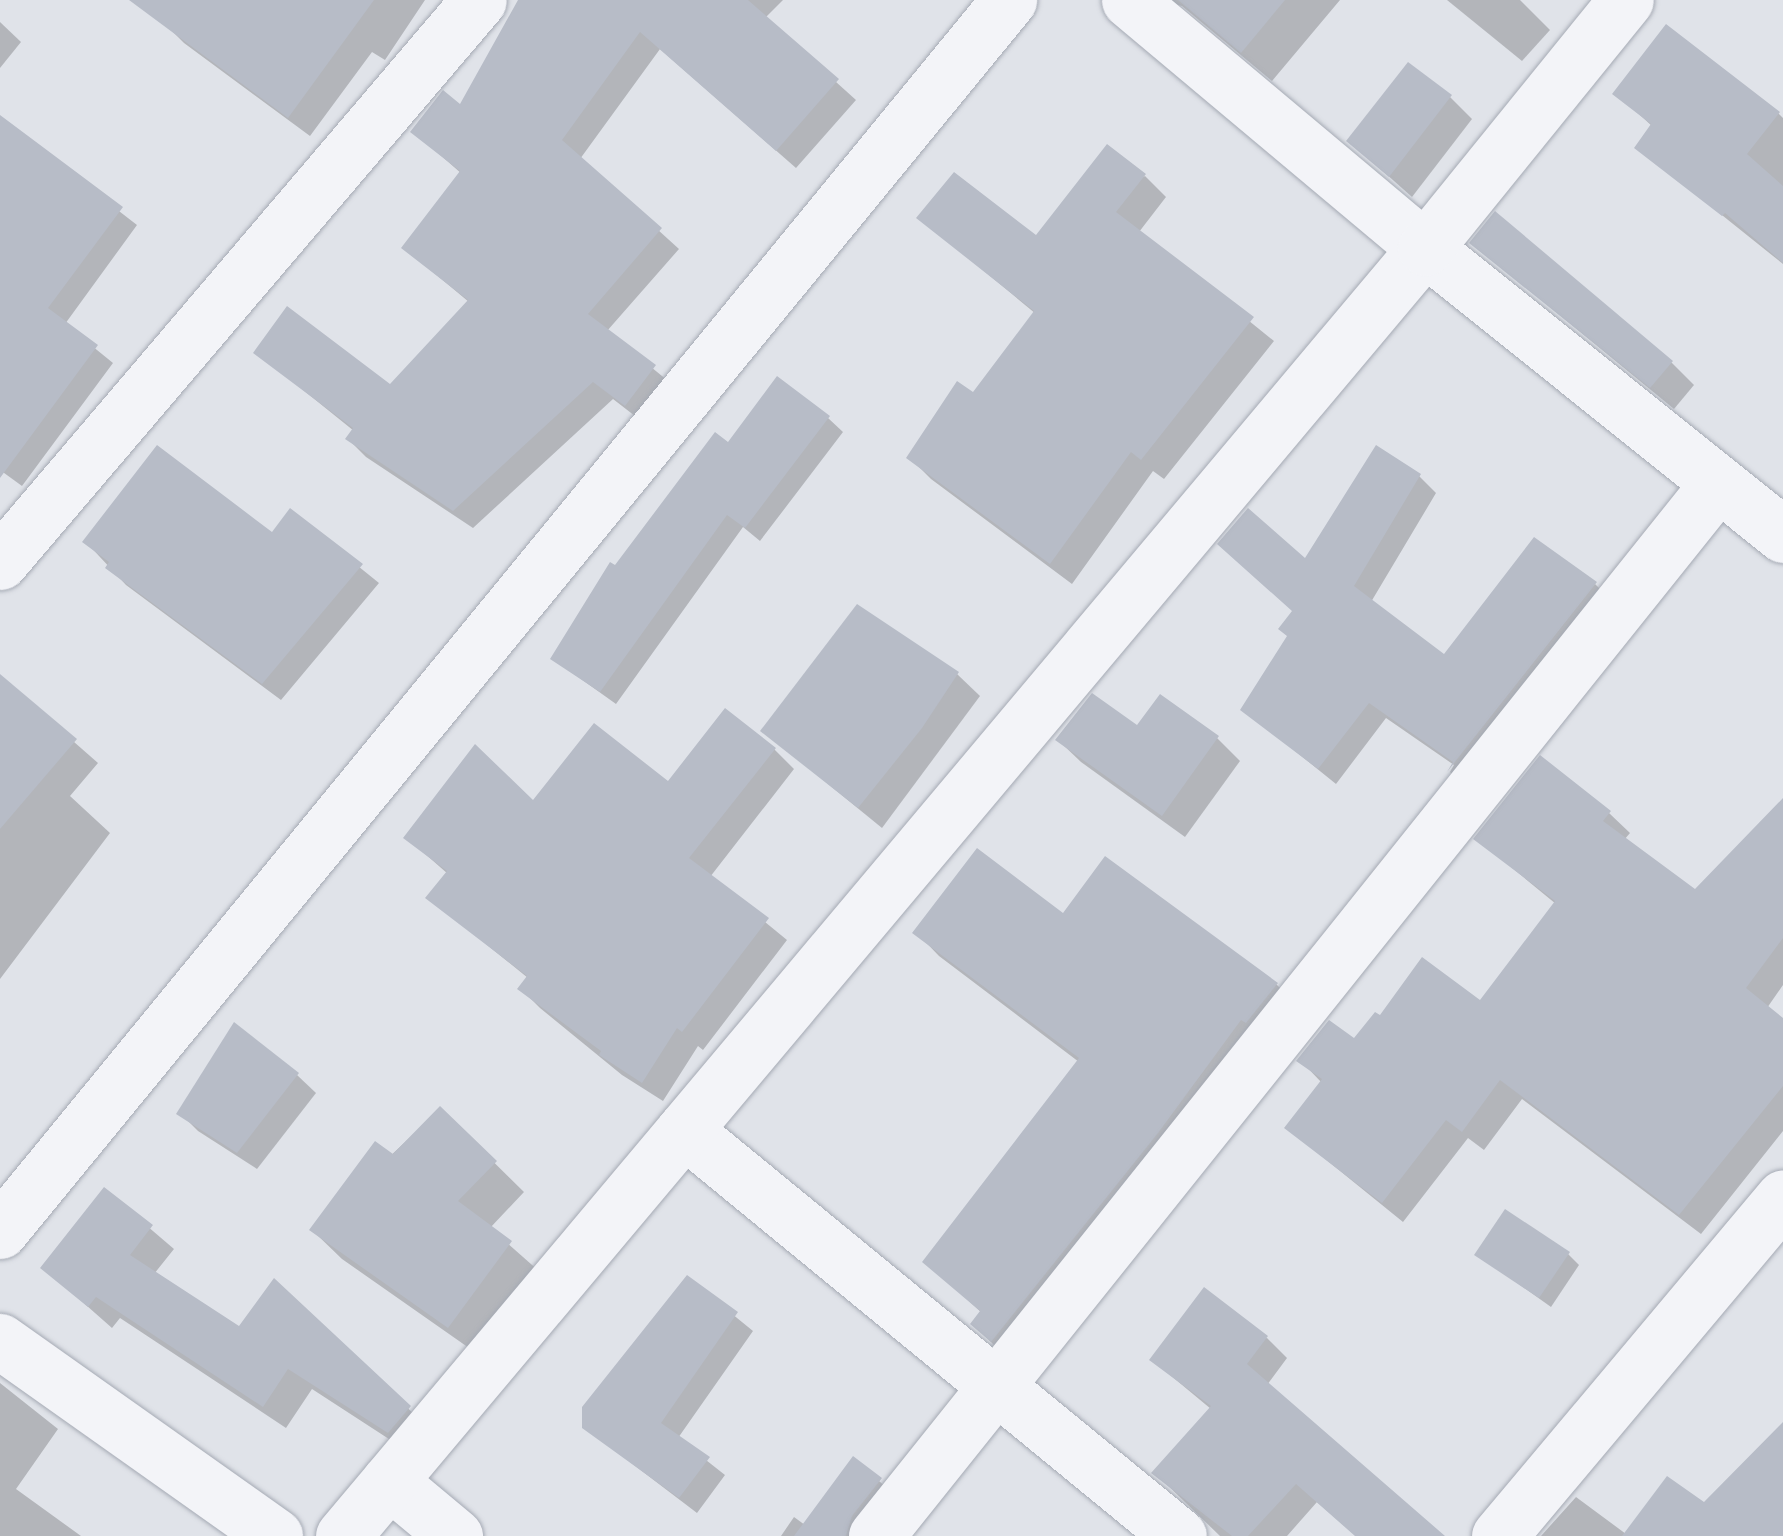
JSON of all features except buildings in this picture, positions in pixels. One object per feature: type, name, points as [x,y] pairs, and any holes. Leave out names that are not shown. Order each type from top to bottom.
[{"type":"street","points":[[3,553],[479,0]]},
{"type":"street","points":[[0,1231],[1009,0]]},
{"type":"street","points":[[1129,0],[1425,248],[1783,536]]},
{"type":"street","points":[[344,1536],[1425,248],[1626,0]]},
{"type":"street","points":[[876,1536],[1718,483]]},
{"type":"street","points":[[684,1130],[1179,1536]]},
{"type":"street","points":[[1498,1536],[1783,1198]]},
{"type":"street","points":[[0,1341],[274,1536]]},
{"type":"street","points":[[390,1481],[456,1536]]}]
